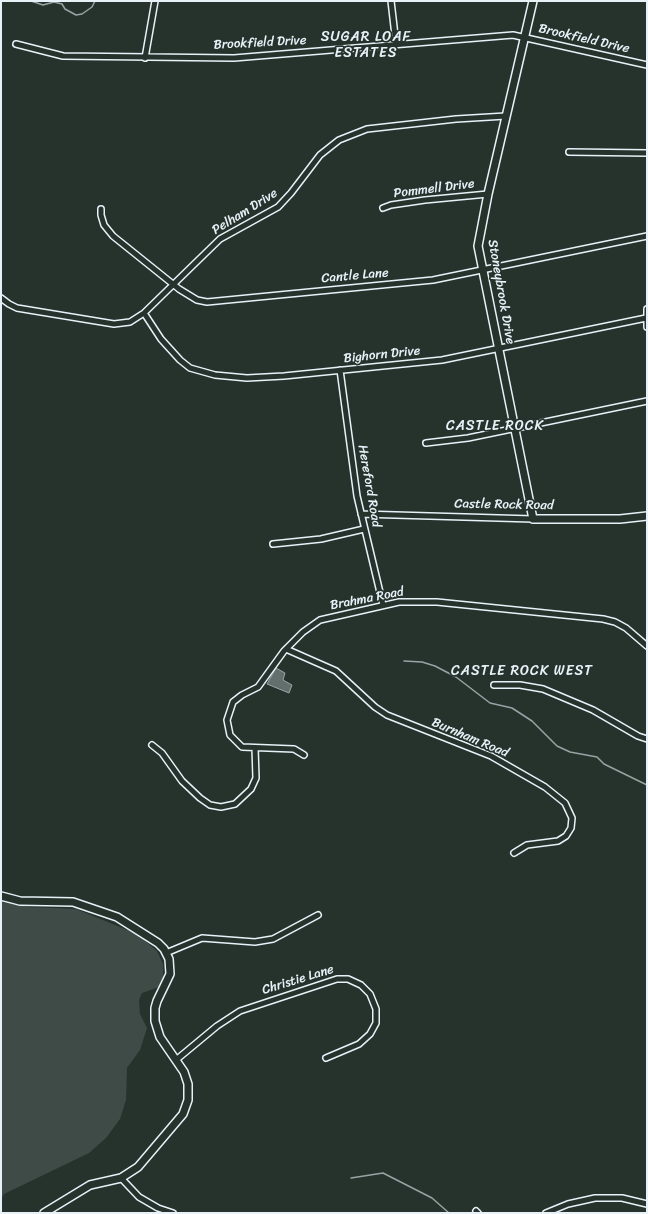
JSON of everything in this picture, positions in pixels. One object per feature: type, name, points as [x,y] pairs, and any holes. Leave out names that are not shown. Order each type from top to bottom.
[{"type":"street","points":[[145,58],[155,1]]},
{"type":"street","points":[[391,1],[396,44]]},
{"type":"street","name":"Stoneybrook Drive","points":[[533,1],[478,240],[482,270],[534,518]]},
{"type":"street","name":"Brookfield Drive","points":[[16,44],[63,56],[234,58],[501,35],[525,37],[647,65]]},
{"type":"street","name":"Pelham Drive","points":[[2,299],[17,308],[114,324],[130,322],[144,313],[220,239],[278,207],[291,193],[320,154],[348,135],[366,129],[456,119],[506,116]]},
{"type":"street","points":[[569,152],[647,153]]},
{"type":"street","name":"Pommell Drive","points":[[383,208],[391,205],[418,201],[488,194]]},
{"type":"street","name":"Cantle Lane","points":[[101,209],[101,218],[104,225],[113,236],[191,297],[207,302],[433,280],[647,236]]},
{"type":"street","points":[[647,309],[647,327]]},
{"type":"street","name":"Bighorn Drive","points":[[144,313],[161,339],[183,363],[197,371],[215,375],[247,378],[442,360],[646,318]]},
{"type":"street","name":"Hereford Road","points":[[340,370],[354,476],[364,529],[383,605]]},
{"type":"street","points":[[426,443],[446,442],[647,400]]},
{"type":"street","name":"Castle Rock Road","points":[[361,514],[620,519],[647,516]]},
{"type":"street","points":[[273,544],[321,539],[364,529]]},
{"type":"street","name":"Brahma Road","points":[[304,755],[294,749],[242,747],[233,740],[227,726],[228,713],[236,699],[258,687],[286,649],[303,632],[320,620],[383,605],[411,601],[436,602],[597,618],[615,622],[647,646]]},
{"type":"street","name":"Burnham Road","points":[[286,649],[336,671],[375,707],[387,715],[491,756],[545,787],[565,803],[572,818],[571,828],[566,836],[558,841],[527,845],[514,853]]},
{"type":"street","points":[[494,685],[527,686],[550,692],[593,710],[638,736],[647,739]]},
{"type":"street","points":[[152,745],[162,753],[182,781],[200,798],[210,805],[221,807],[235,804],[251,789],[256,778],[255,748]]},
{"type":"street","points":[[1,896],[20,901],[65,901],[86,906],[131,924],[152,938],[166,953],[170,974],[157,1001],[155,1008],[155,1022],[160,1037],[184,1072],[188,1084],[188,1100],[183,1114],[138,1167],[121,1178],[90,1185],[44,1213]]},
{"type":"street","points":[[166,953],[202,938],[255,942],[272,939],[318,915]]},
{"type":"street","name":"Christie Lane","points":[[176,1060],[217,1026],[240,1010],[337,978],[348,979],[361,985],[370,994],[376,1009],[376,1023],[370,1034],[359,1044],[326,1058]]},
{"type":"street","points":[[121,1178],[139,1197],[158,1208],[173,1213]]},
{"type":"street","points":[[546,1213],[568,1204],[596,1198],[622,1198],[647,1204]]},
{"type":"shaded area","points":[[276,668],[285,673],[283,680],[292,685],[289,693],[267,684]]},
{"type":"shaded area","points":[[1,902],[29,907],[76,909],[137,934],[157,951],[163,964],[163,980],[159,987],[142,993],[139,1000],[140,1014],[147,1028],[140,1050],[127,1068],[126,1100],[120,1119],[106,1138],[89,1153],[4,1194],[1,1200]]},
{"type":"waterway","points":[[31,1],[43,5],[54,2],[62,4],[65,9],[76,15],[82,14],[92,7],[95,1]]},
{"type":"waterway","points":[[404,661],[422,662],[435,666],[456,677],[490,703],[512,708],[532,721],[557,746],[570,752],[597,757],[604,764],[647,785]]},
{"type":"waterway","points":[[351,1178],[383,1173],[432,1198],[449,1213]]},
{"type":"district","name":"SUGAR LOAF ESTATES","points":[[366,46]]},
{"type":"district","name":"CASTLE ROCK","points":[[495,426]]},
{"type":"district","name":"CASTLE ROCK WEST","points":[[522,671]]}]
